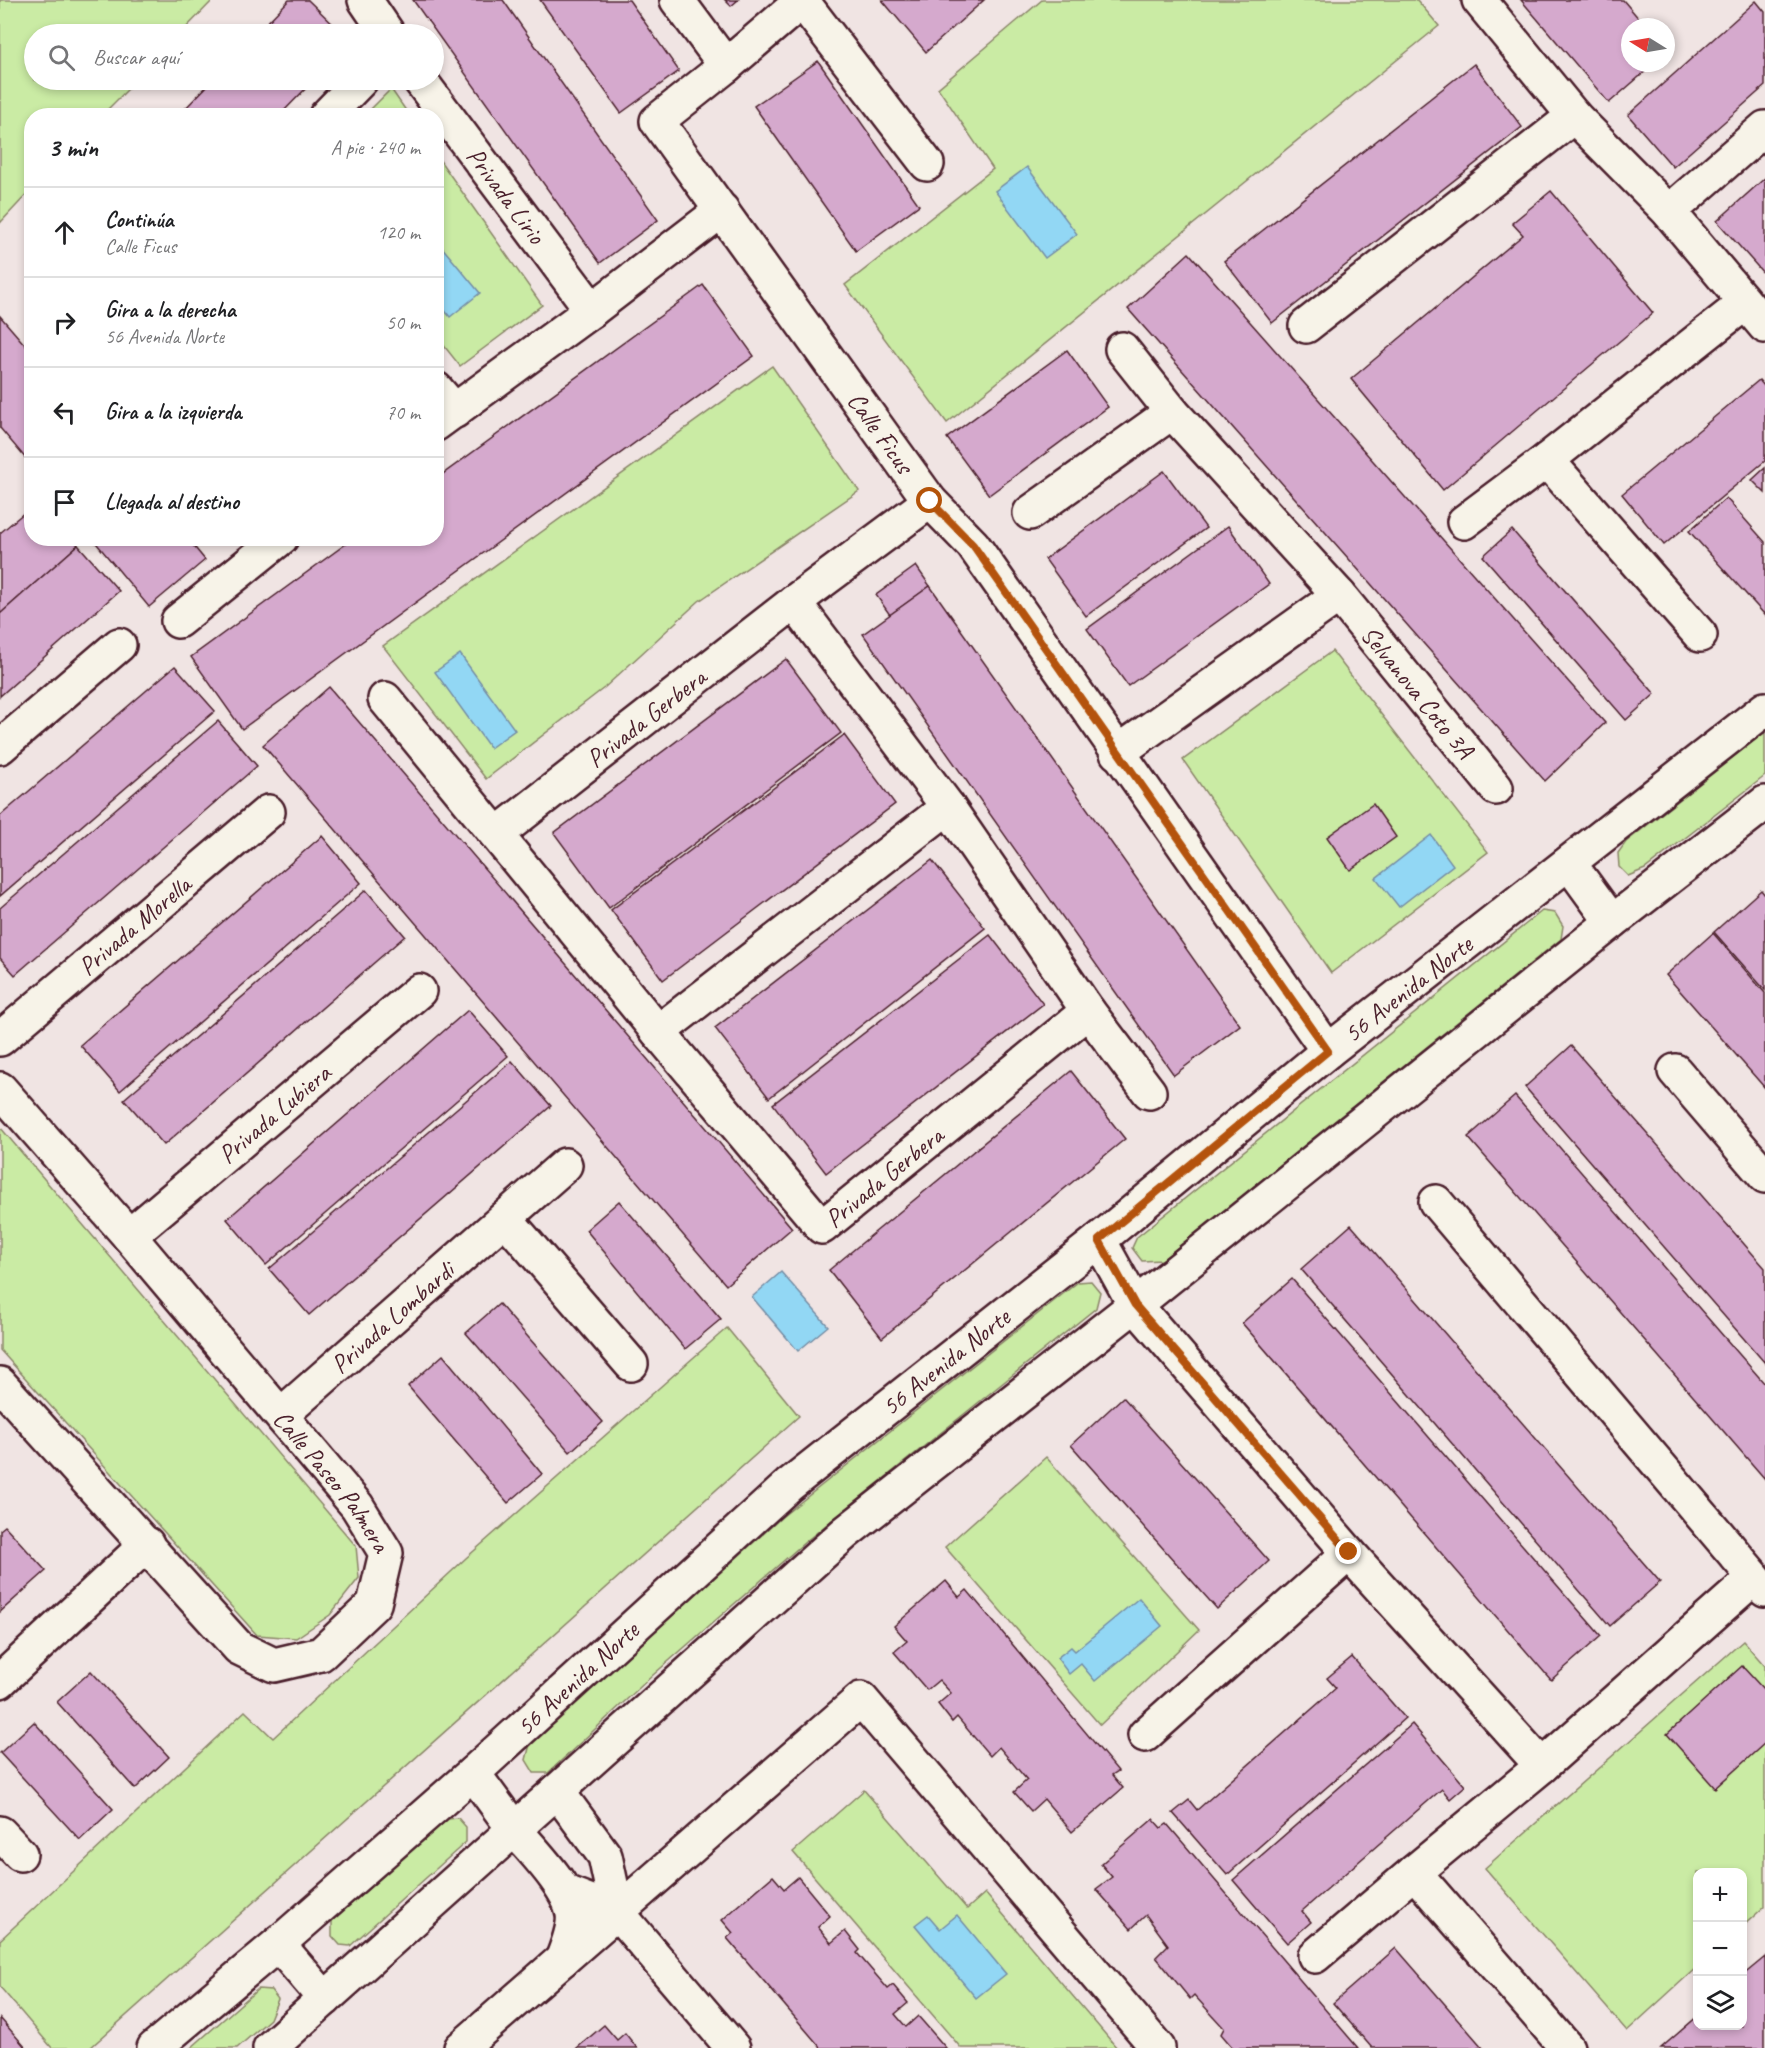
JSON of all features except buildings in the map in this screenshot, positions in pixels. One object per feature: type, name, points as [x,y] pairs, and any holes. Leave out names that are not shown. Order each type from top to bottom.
[{"type":"street","points":[[365,0],[381,24]]},
{"type":"street","points":[[677,0],[726,66],[803,1],[927,164]]},
{"type":"street","points":[[1464,522],[1547,460],[1755,314],[1669,212],[1574,116],[1479,0]]},
{"type":"street","name":"Calle Ficus","points":[[726,66],[657,121],[930,501],[973,545],[1328,1051]]},
{"type":"street","points":[[334,108],[351,90]]},
{"type":"street","name":"Privada Lirio","points":[[428,90],[441,108]]},
{"type":"street","name":"Privada Lirio","points":[[444,112],[592,309]]},
{"type":"street","points":[[1306,326],[1574,116]]},
{"type":"street","points":[[1669,212],[1765,128]]},
{"type":"street","points":[[444,407],[592,309],[722,210]]},
{"type":"street","name":"Selvanova Coto 3A","points":[[1122,349],[1172,412],[1339,595],[1496,788]]},
{"type":"street","points":[[1030,513],[1172,412]]},
{"type":"street","points":[[1547,460],[1700,635]]},
{"type":"street","name":"Privada Gerbera","points":[[497,834],[794,602],[930,501]]},
{"type":"street","points":[[178,621],[258,546]]},
{"type":"street","points":[[1118,753],[1339,595]]},
{"type":"street","points":[[794,602],[948,807],[1088,1011],[1149,1092]]},
{"type":"street","points":[[0,747],[120,645]]},
{"type":"street","name":"Privada Gerbera","points":[[385,699],[658,1032],[822,1227],[1088,1011]]},
{"type":"street","name":"56 Avenida Norte","points":[[154,2048],[278,1944],[473,1773],[789,1485],[1099,1240],[1328,1051],[1765,709]]},
{"type":"street","points":[[270,2048],[844,1533],[1135,1305],[1765,802]]},
{"type":"street","points":[[658,1032],[948,807]]},
{"type":"street","name":"Privada Morella","points":[[0,1040],[268,812]]},
{"type":"street","points":[[1569,863],[1612,922]]},
{"type":"street","name":"Privada Lubiera","points":[[129,1236],[419,991]]},
{"type":"street","points":[[1675,1071],[1765,1176]]},
{"type":"street","name":"Calle Paseo Palmera","points":[[0,1089],[129,1236],[357,1506],[386,1553],[374,1604],[321,1654],[274,1665],[239,1648],[0,1384]]},
{"type":"street","name":"Privada Lombardi","points":[[281,1416],[565,1165]]},
{"type":"street","points":[[1315,1956],[1760,1584],[1436,1202]]},
{"type":"street","points":[[505,1218],[631,1364]]},
{"type":"street","points":[[1099,1240],[1135,1305],[1349,1552],[1542,1766]]},
{"type":"street","points":[[0,1681],[147,1544]]},
{"type":"street","points":[[1145,1735],[1349,1552]]},
{"type":"street","points":[[461,2048],[861,1699],[1158,2048]]},
{"type":"street","points":[[473,1773],[514,1829],[565,1892],[573,1915],[569,1940],[562,1960]]},
{"type":"street","points":[[558,1791],[605,1856],[617,1912],[733,2048]]},
{"type":"street","points":[[605,1856],[628,1866],[662,1873]]},
{"type":"street","points":[[1414,1872],[1567,2048]]},
{"type":"street","points":[[565,1892],[617,1912]]},
{"type":"street","points":[[278,1944],[325,1999]]},
{"type":"green space","points":[[0,0],[213,0],[190,24],[24,24],[24,90],[127,90],[109,108],[24,108],[24,197],[0,223]]},
{"type":"green space","points":[[1042,0],[1417,0],[1439,26],[947,423],[845,285],[993,169],[938,88]]},
{"type":"green space","points":[[392,90],[404,108],[372,108]]},
{"type":"green space","points":[[444,166],[542,305],[460,366],[444,346]]},
{"type":"green space","points":[[772,366],[859,491],[699,601],[604,688],[486,779],[383,646]]},
{"type":"green space","points":[[1332,651],[1488,852],[1331,973],[1183,760]]},
{"type":"green space","points":[[1765,732],[1765,776],[1645,869],[1628,876],[1619,867],[1618,853],[1626,842]]},
{"type":"green space","points":[[1542,911],[1555,913],[1563,926],[1561,939],[1162,1260],[1142,1261],[1132,1248],[1137,1237]]},
{"type":"green space","points":[[0,1127],[356,1546],[359,1578],[330,1615],[296,1638],[257,1635],[0,1350]]},
{"type":"green space","points":[[1091,1281],[1100,1292],[1096,1308],[805,1542],[653,1675],[548,1773],[534,1773],[526,1760],[530,1744],[783,1516],[1078,1282]]},
{"type":"green space","points":[[727,1328],[799,1416],[90,2048],[52,2048],[0,1987],[0,1940],[245,1711],[273,1738],[466,1558]]},
{"type":"green space","points":[[1046,1457],[1199,1630],[1100,1725],[945,1547]]},
{"type":"green space","points":[[1743,1641],[1765,1666],[1765,1906],[1747,1922],[1747,1868],[1693,1868],[1693,1971],[1627,2031],[1485,1868]]},
{"type":"green space","points":[[864,1790],[967,1909],[985,1893],[1117,2048],[961,2048],[793,1852]]},
{"type":"green space","points":[[458,1818],[466,1827],[466,1842],[350,1946],[340,1945],[332,1936],[332,1921],[448,1819]]},
{"type":"green space","points":[[258,1989],[271,1990],[278,1999],[270,2019],[237,2048],[191,2048]]},
{"type":"water","points":[[1027,167],[1077,234],[1045,258],[995,191]]},
{"type":"water","points":[[444,250],[480,293],[450,317],[444,310]]},
{"type":"water","points":[[460,654],[515,730],[490,748],[435,672]]},
{"type":"water","points":[[1431,835],[1453,865],[1399,907],[1376,878]]},
{"type":"water","points":[[781,1272],[828,1326],[798,1351],[752,1297]]},
{"type":"water","points":[[1139,1598],[1162,1626],[1095,1681],[1081,1664],[1069,1674],[1057,1658],[1071,1647],[1075,1651]]},
{"type":"water","points":[[928,1915],[940,1929],[957,1915],[1006,1974],[976,1998],[915,1925]]},
{"type":"route","points":[[930,501],[973,545],[1328,1051],[1099,1240],[1135,1305],[1349,1552]]}]
